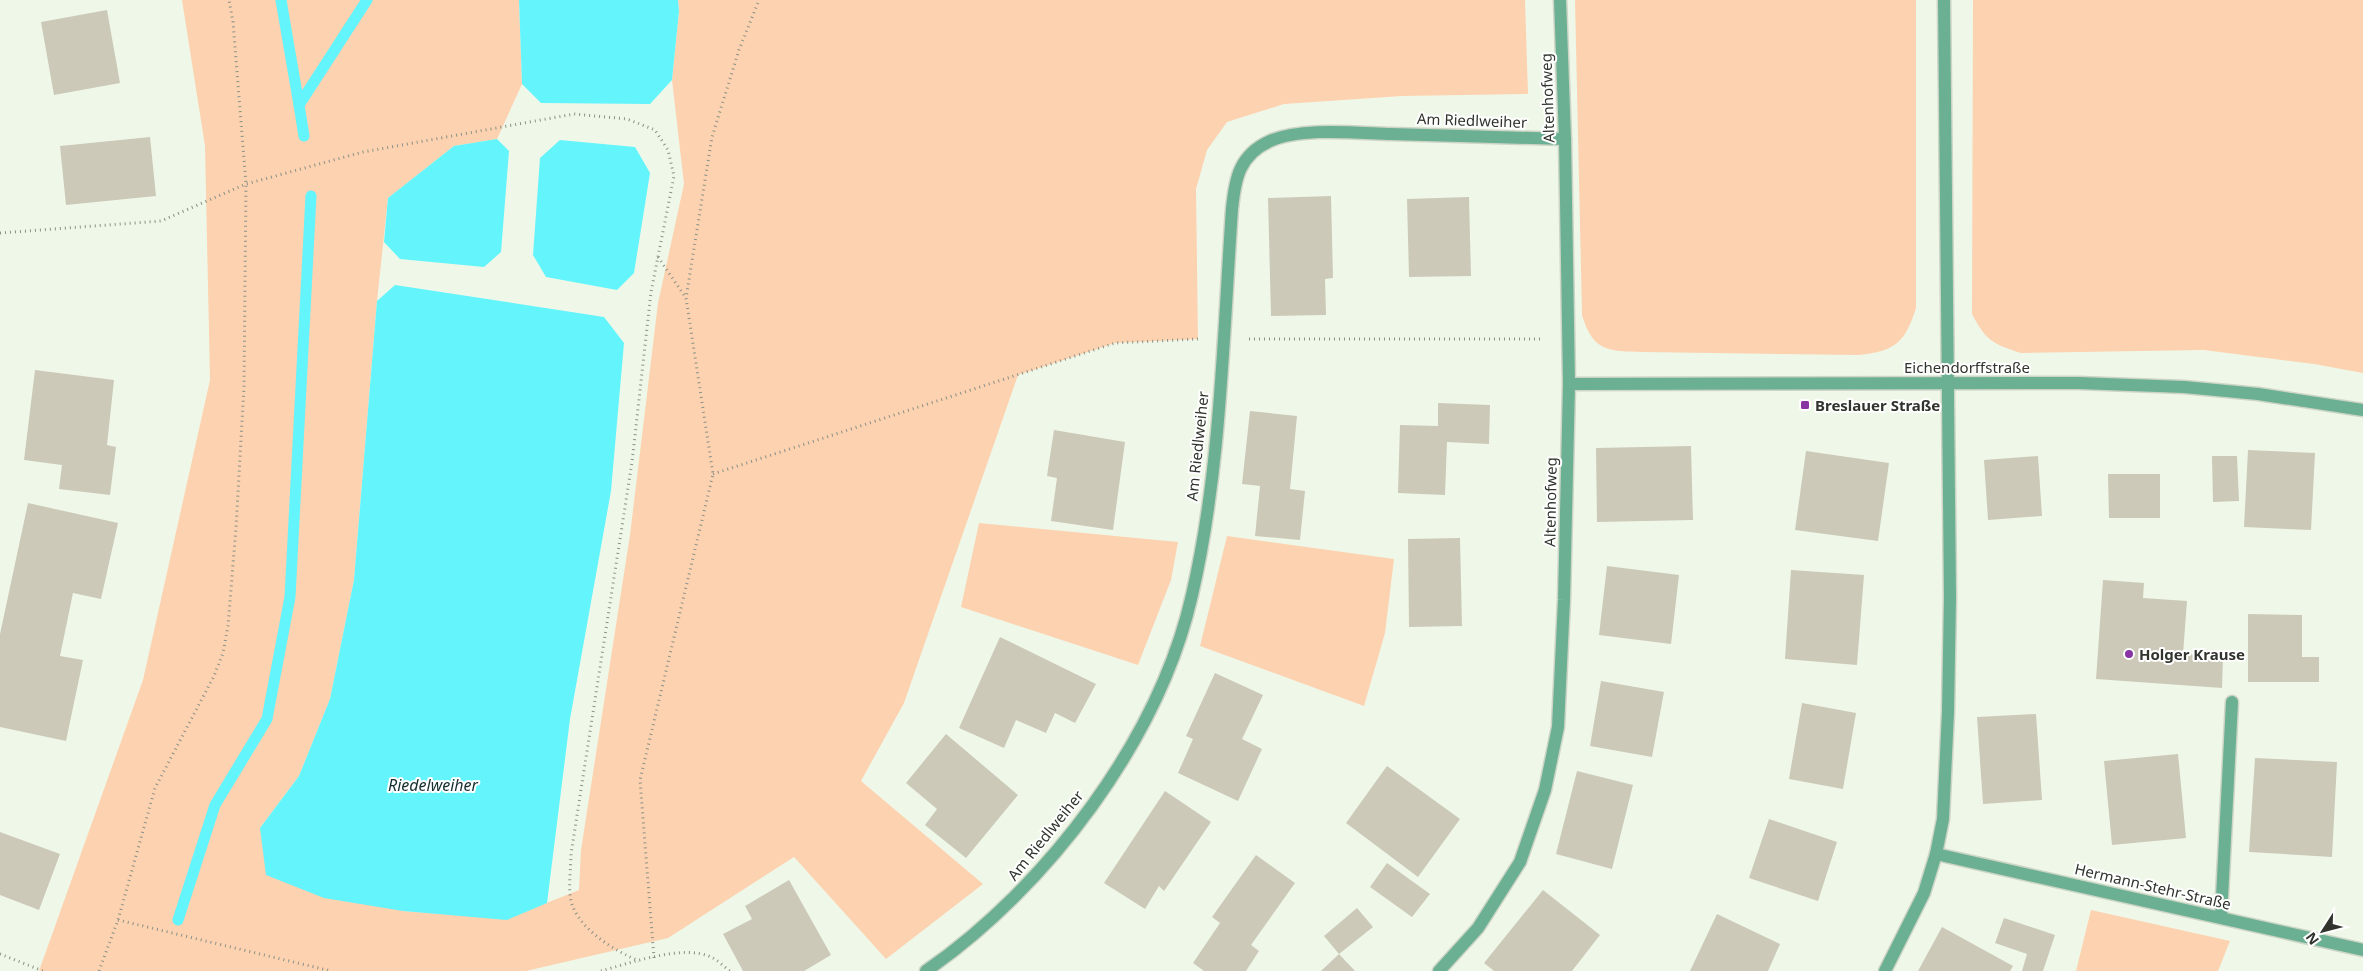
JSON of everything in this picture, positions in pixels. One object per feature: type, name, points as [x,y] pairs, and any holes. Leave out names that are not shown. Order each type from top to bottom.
[{"type":"street","name":"Altenhofweg","points":[[1439,971],[1478,928],[1520,862],[1545,790],[1558,727],[1564,600],[1569,384],[1565,139],[1560,0]]},
{"type":"street","points":[[1885,971],[1924,893],[1936,854],[1943,819],[1948,712],[1950,598],[1944,0]]},
{"type":"street","name":"Am Riedlweiher","points":[[926,971],[955,951],[992,920],[1033,880],[1077,826],[1129,748],[1162,684],[1179,642],[1192,595],[1205,521],[1216,429],[1236,177],[1247,158],[1269,141],[1290,135],[1331,132],[1565,139]]},
{"type":"street","name":"Eichendorffstraße","points":[[1569,384],[2079,383],[2184,387],[2258,394],[2363,410]]},
{"type":"street","points":[[2220,918],[2232,702]]},
{"type":"street","name":"Hermann-Stehr-Straße","points":[[1936,854],[2363,950]]},
{"type":"path","points":[[99,971],[118,920],[155,788],[214,676],[223,653],[228,626],[244,386],[246,184],[233,22],[229,0]]},
{"type":"path","points":[[654,958],[640,780],[714,474],[686,298],[712,137],[739,50],[759,0]]},
{"type":"path","points":[[0,233],[161,221],[246,184],[362,152],[574,114],[627,119],[655,130],[668,150],[674,176],[651,292],[632,462],[571,854],[571,901],[582,921],[596,936],[618,952],[639,961]]},
{"type":"path","points":[[658,257],[686,298]]},
{"type":"path","points":[[714,474],[1115,343],[1223,340],[1568,339]]},
{"type":"path","points":[[118,920],[331,971]]},
{"type":"path","points":[[600,971],[639,961],[690,953],[712,957],[730,971]]},
{"type":"path","points":[[0,954],[43,971]]},
{"type":"shaded area","points":[[182,0],[519,0],[522,84],[497,139],[454,146],[388,198],[377,301],[354,580],[330,699],[299,776],[260,828],[403,911],[507,919],[579,890],[581,850],[630,535],[658,303],[684,184],[672,80],[679,11],[678,0],[1525,0],[1528,94],[1402,96],[1284,104],[1227,122],[1207,150],[1196,189],[1198,339],[1115,343],[1018,375],[904,703],[861,781],[983,884],[886,959],[794,857],[668,938],[526,971],[39,971],[143,680],[210,380],[205,146]]},
{"type":"shaded area","points":[[1575,0],[1916,0],[1916,308],[1908,330],[1897,343],[1882,351],[1859,355],[1631,352],[1611,350],[1597,343],[1586,327],[1582,315]]},
{"type":"shaded area","points":[[1973,0],[2363,0],[2363,373],[2314,364],[2204,350],[2021,353],[1997,344],[1986,336],[1972,314]]},
{"type":"shaded area","points":[[979,523],[1178,542],[1171,580],[1138,665],[961,607]]},
{"type":"shaded area","points":[[1227,536],[1394,559],[1385,633],[1364,706],[1200,646]]},
{"type":"shaded area","points":[[2091,910],[2230,941],[2218,971],[2076,971]]},
{"type":"water","points":[[519,0],[678,0],[679,11],[672,80],[650,104],[541,103],[522,84]]},
{"type":"water","points":[[497,139],[509,151],[501,252],[484,267],[400,259],[384,242],[388,198],[454,146]]},
{"type":"water","points":[[560,140],[635,147],[650,173],[634,273],[617,290],[546,277],[533,255],[540,158]]},
{"type":"water","name":"Riedelweiher","points":[[395,285],[604,317],[624,343],[611,491],[570,719],[547,903],[507,920],[403,911],[324,898],[266,875],[260,828],[299,776],[330,699],[354,580],[377,301]]},
{"type":"building","points":[[107,10],[120,83],[54,95],[41,22]]},
{"type":"building","points":[[150,137],[156,196],[66,205],[60,146]]},
{"type":"building","points":[[1331,196],[1333,278],[1325,279],[1326,315],[1271,316],[1268,198]]},
{"type":"building","points":[[1469,197],[1471,276],[1409,277],[1407,199]]},
{"type":"building","points":[[35,370],[114,380],[107,445],[116,447],[110,495],[59,489],[62,465],[24,460]]},
{"type":"building","points":[[1438,403],[1490,405],[1489,444],[1447,442],[1445,495],[1398,493],[1400,425],[1438,426]]},
{"type":"building","points":[[1250,411],[1297,416],[1290,489],[1305,491],[1300,540],[1255,536],[1260,486],[1242,484]]},
{"type":"building","points":[[1054,430],[1125,442],[1113,530],[1051,521],[1057,478],[1047,476]]},
{"type":"building","points":[[1691,446],[1693,520],[1597,522],[1596,448]]},
{"type":"building","points":[[2248,450],[2315,453],[2311,530],[2244,527]]},
{"type":"building","points":[[1806,451],[1889,463],[1878,541],[1795,530]]},
{"type":"building","points":[[2038,456],[2042,516],[1988,520],[1984,460]]},
{"type":"building","points":[[2212,456],[2237,456],[2239,501],[2213,502]]},
{"type":"building","points":[[2108,474],[2160,474],[2160,518],[2109,518]]},
{"type":"building","points":[[28,503],[118,523],[101,599],[73,593],[60,656],[83,660],[66,741],[0,727],[0,634]]},
{"type":"building","points":[[1460,538],[1462,626],[1409,627],[1408,539]]},
{"type":"building","points":[[1607,566],[1679,575],[1671,644],[1599,635]]},
{"type":"building","points":[[1791,570],[1864,575],[1857,665],[1785,659]]},
{"type":"building","points":[[2103,580],[2144,583],[2143,598],[2187,601],[2183,654],[2223,656],[2222,688],[2096,679]]},
{"type":"building","points":[[2248,614],[2302,615],[2302,657],[2319,657],[2319,682],[2248,682]]},
{"type":"building","points":[[1000,637],[1096,684],[1075,723],[1055,713],[1046,733],[1016,720],[1004,748],[959,728]]},
{"type":"building","points":[[1215,673],[1263,695],[1242,739],[1262,749],[1238,801],[1178,773],[1193,739],[1186,736]]},
{"type":"building","points":[[1601,681],[1664,692],[1652,757],[1590,746]]},
{"type":"building","points":[[1802,703],[1856,713],[1843,789],[1789,779]]},
{"type":"building","points":[[2036,714],[2042,800],[1983,804],[1977,717]]},
{"type":"building","points":[[946,734],[1018,795],[966,858],[925,825],[937,809],[906,783]]},
{"type":"building","points":[[2178,754],[2186,838],[2112,845],[2104,761]]},
{"type":"building","points":[[2255,758],[2337,762],[2332,857],[2249,852]]},
{"type":"building","points":[[1387,766],[1460,819],[1418,877],[1346,823]]},
{"type":"building","points":[[1577,771],[1633,785],[1612,869],[1556,854]]},
{"type":"building","points":[[1165,791],[1211,822],[1164,891],[1159,886],[1145,909],[1104,883]]},
{"type":"building","points":[[1769,819],[1837,842],[1818,901],[1749,878]]},
{"type":"building","points":[[0,832],[60,854],[39,910],[0,895]]},
{"type":"building","points":[[1256,855],[1295,883],[1251,945],[1259,951],[1246,971],[1204,971],[1193,963],[1220,923],[1212,917]]},
{"type":"building","points":[[1387,863],[1430,894],[1412,917],[1370,887]]},
{"type":"building","points":[[789,880],[831,955],[804,971],[743,971],[723,934],[752,919],[745,906]]},
{"type":"building","points":[[1543,890],[1600,935],[1572,971],[1494,971],[1484,963]]},
{"type":"building","points":[[1357,908],[1373,927],[1339,954],[1324,936]]},
{"type":"building","points":[[1717,914],[1780,944],[1768,971],[1690,971]]},
{"type":"building","points":[[2004,918],[2055,935],[2043,971],[2022,971],[2027,954],[1995,943]]},
{"type":"building","points":[[1942,927],[2013,966],[2010,971],[1918,971]]},
{"type":"building","points":[[1339,954],[1355,971],[1321,971]]},
{"type":"waterway","points":[[281,0],[299,105]]},
{"type":"waterway","points":[[304,136],[299,105],[367,0]]},
{"type":"waterway","points":[[178,920],[215,805],[267,719],[290,597],[311,196]]},
{"type":"place","name":"Breslauer Straße","points":[[1805,405]]},
{"type":"place","name":"Holger Krause","points":[[2129,654]]}]
